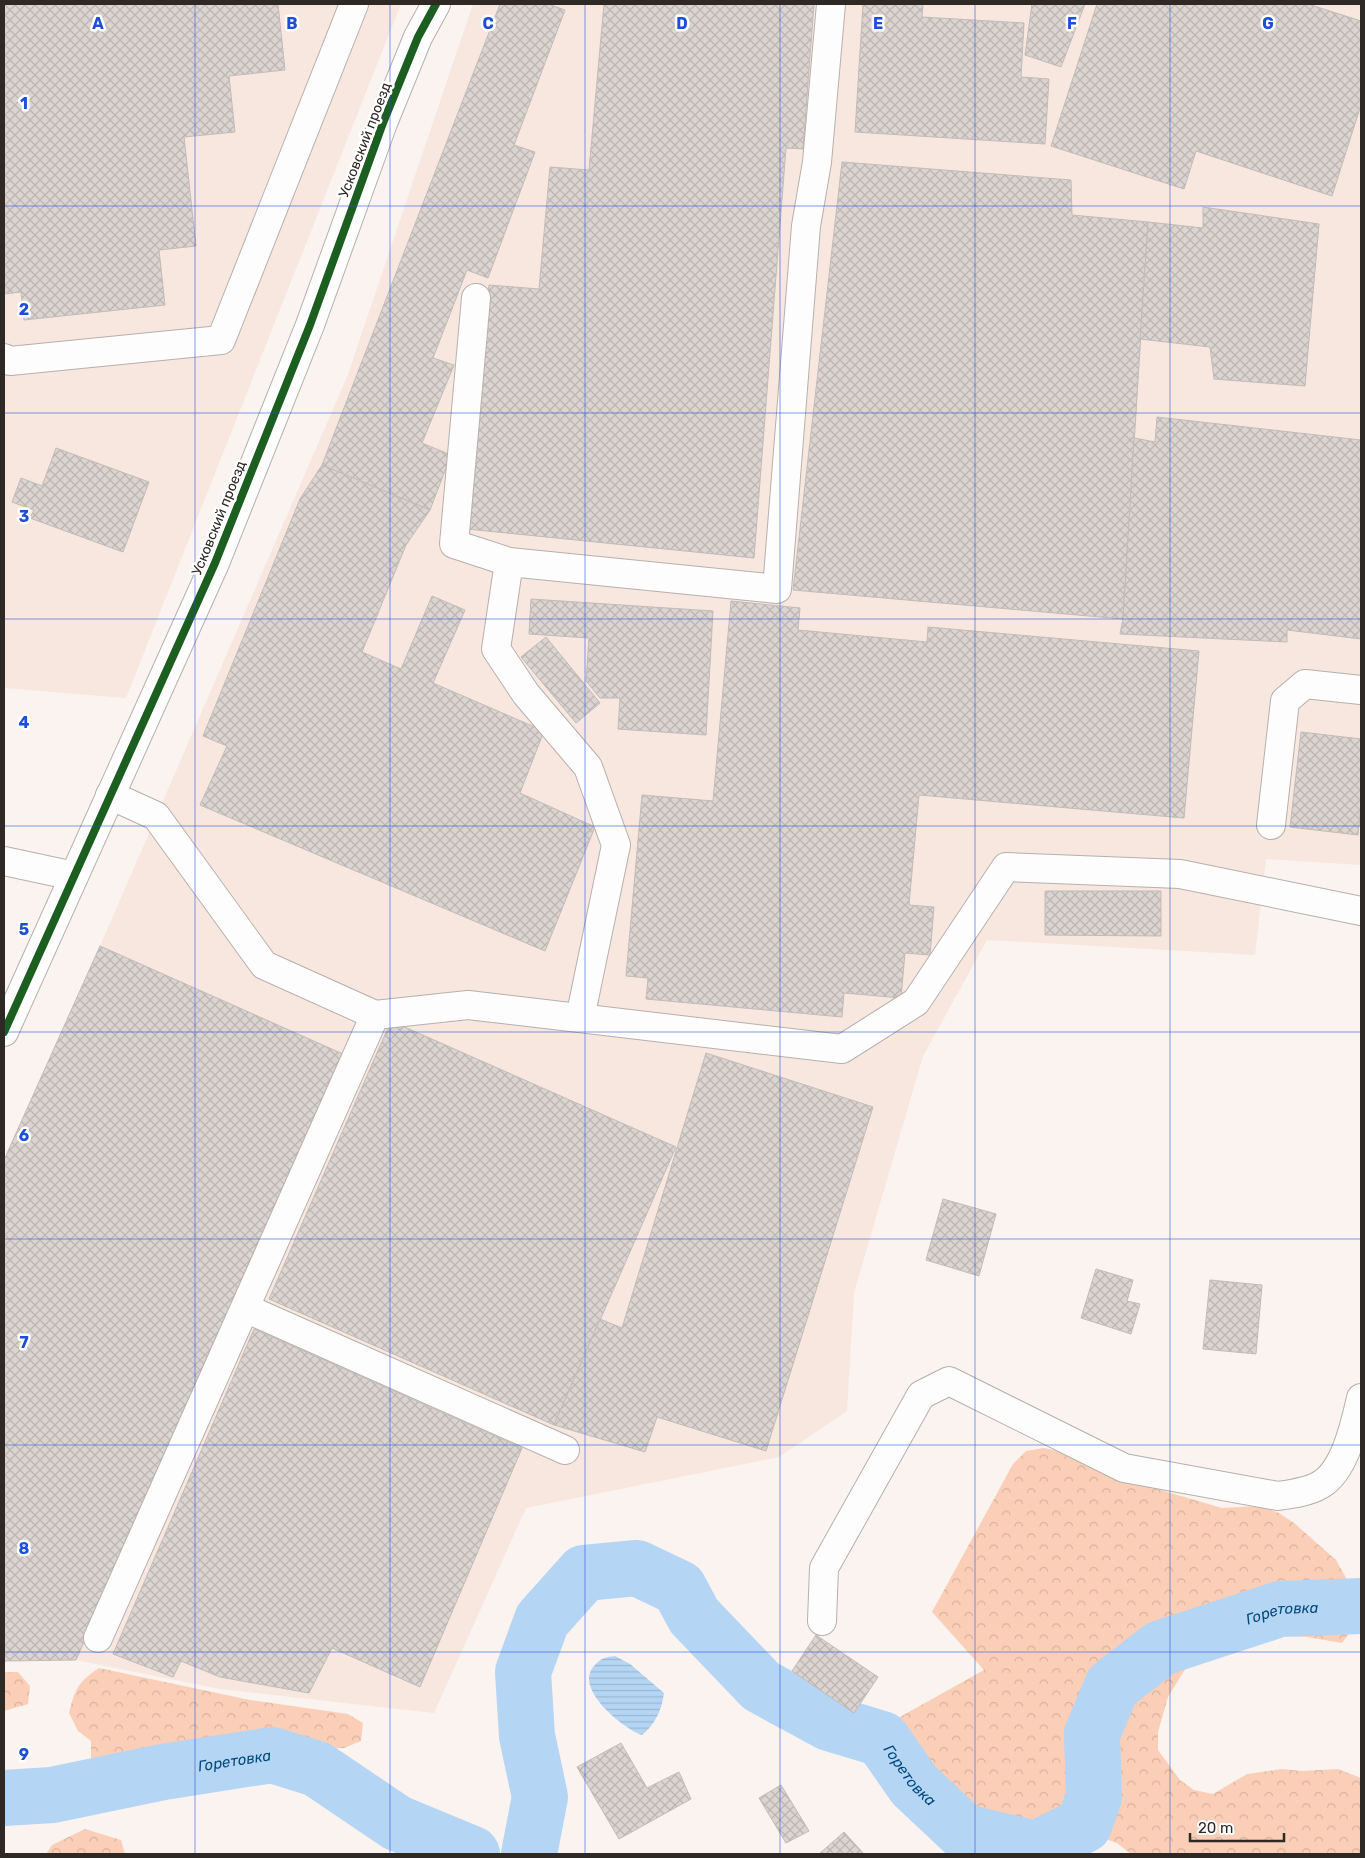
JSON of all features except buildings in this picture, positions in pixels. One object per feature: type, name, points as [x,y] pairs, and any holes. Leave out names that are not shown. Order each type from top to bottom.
[{"type":"street","points":[[4,358],[10,362],[221,340],[354,4]]},
{"type":"street","name":"Усковский проезд","points":[[4,1032],[215,563],[310,325],[383,123],[418,38],[436,4]]},
{"type":"street","points":[[476,298],[454,544],[509,562],[778,589],[806,226],[817,162],[831,4]]},
{"type":"street","points":[[509,562],[496,649],[526,694],[588,767],[616,845],[580,1018]]},
{"type":"street","points":[[1271,825],[1285,701],[1305,684],[1361,690]]},
{"type":"street","points":[[110,795],[156,816],[264,966],[376,1015],[468,1005],[842,1049],[916,1002],[1006,867],[1180,874],[1361,911]]},
{"type":"street","points":[[4,860],[74,876]]},
{"type":"street","points":[[98,1638],[376,1015]]},
{"type":"street","points":[[245,1308],[565,1450]]},
{"type":"street","points":[[822,1621],[824,1568],[921,1395],[949,1381],[1124,1468],[1278,1496],[1300,1492],[1321,1485],[1338,1467],[1353,1435],[1361,1398]]},
{"type":"shaded area","points":[[4,4],[401,4],[126,698],[4,688]]},
{"type":"shaded area","points":[[473,4],[1361,4],[1361,865],[1266,859],[1255,955],[987,940],[923,1056],[854,1293],[847,1411],[779,1457],[526,1508],[434,1713],[220,1689],[76,1660],[4,1661],[4,1160],[100,946],[347,377]]},
{"type":"green space","points":[[1044,1448],[1062,1452],[1113,1476],[1222,1508],[1259,1506],[1279,1513],[1294,1523],[1336,1560],[1345,1576],[1357,1610],[1353,1628],[1342,1643],[1307,1637],[1271,1635],[1234,1639],[1187,1666],[1168,1697],[1158,1732],[1158,1750],[1180,1780],[1194,1790],[1213,1794],[1247,1774],[1282,1769],[1302,1771],[1338,1769],[1361,1778],[1361,1854],[1131,1854],[1117,1843],[1100,1837],[1069,1837],[1050,1840],[1032,1834],[1014,1833],[998,1826],[979,1825],[964,1816],[908,1750],[882,1727],[984,1670],[932,1612],[1013,1464],[1026,1451]]},
{"type":"green space","points":[[99,1668],[250,1700],[348,1714],[363,1723],[361,1741],[344,1748],[323,1749],[270,1749],[233,1744],[193,1746],[161,1759],[91,1760],[91,1741],[78,1731],[69,1713],[78,1687]]},
{"type":"green space","points":[[4,1672],[18,1672],[30,1686],[28,1704],[4,1711]]},
{"type":"green space","points":[[85,1829],[121,1840],[125,1854],[46,1854],[52,1845]]},
{"type":"water","points":[[615,1656],[630,1664],[664,1693],[662,1705],[657,1716],[642,1735],[612,1716],[594,1695],[590,1684],[590,1674],[595,1665],[604,1658]]},
{"type":"waterway","name":"Горетовка","points":[[529,1854],[540,1797],[527,1736],[523,1672],[542,1620],[584,1573],[637,1568],[679,1588],[694,1616],[761,1686],[829,1723],[882,1739],[914,1785],[964,1832],[1036,1849],[1084,1825],[1094,1797],[1092,1734],[1112,1686],[1161,1648],[1280,1609],[1361,1606]]},
{"type":"waterway","name":"Горетовка","points":[[4,1798],[52,1795],[163,1772],[272,1755],[317,1769],[397,1823],[472,1854]]},
{"type":"cycle path","points":[[4,1032],[215,563],[310,325],[383,123],[418,37],[436,4]]}]
